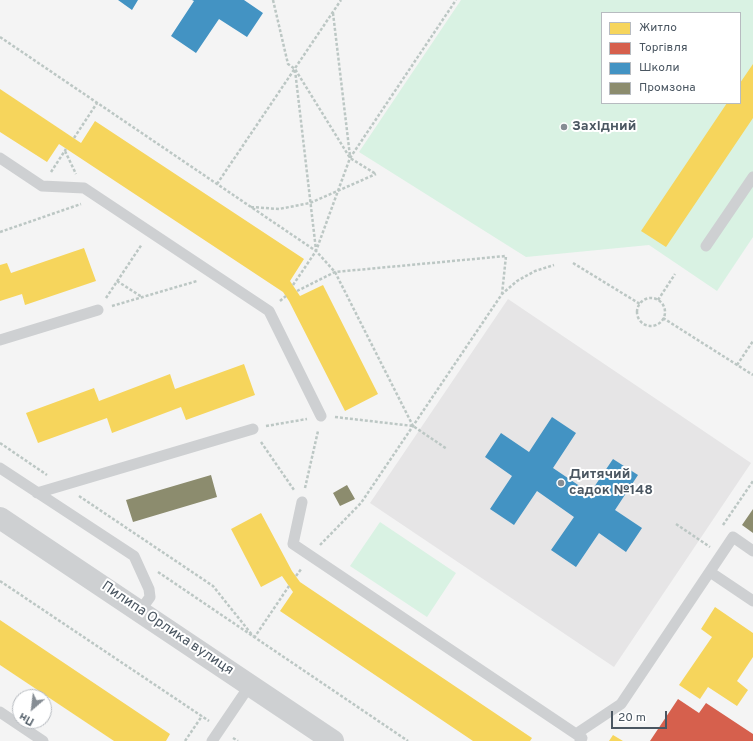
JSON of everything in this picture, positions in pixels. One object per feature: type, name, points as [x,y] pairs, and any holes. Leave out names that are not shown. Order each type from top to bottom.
[{"type":"street","name":"Пилипа Орлика вулиця","points":[[0,518],[333,741]]},
{"type":"lane","points":[[0,158],[42,186],[84,188],[269,311],[321,416]]},
{"type":"lane","points":[[706,246],[752,179]]},
{"type":"lane","points":[[0,340],[98,310]]},
{"type":"lane","points":[[38,493],[253,429]]},
{"type":"lane","points":[[0,468],[134,556],[149,589],[150,597],[140,612]]},
{"type":"lane","points":[[302,502],[293,544],[578,738],[621,704],[733,537],[753,551]]},
{"type":"lane","points":[[710,572],[753,601]]},
{"type":"lane","points":[[212,741],[250,685]]},
{"type":"lane","points":[[0,712],[43,741]]},
{"type":"path","points":[[251,207],[279,209],[310,203],[376,174],[350,158],[295,69],[288,64],[273,0]]},
{"type":"path","points":[[217,184],[341,0]]},
{"type":"path","points":[[293,285],[316,251],[350,158],[456,0]]},
{"type":"path","points":[[333,13],[350,158]]},
{"type":"path","points":[[0,37],[316,251],[335,272],[413,426]]},
{"type":"path","points":[[295,69],[316,251]]},
{"type":"path","points":[[74,138],[97,103]]},
{"type":"path","points":[[42,186],[66,150],[84,188]]},
{"type":"path","points":[[0,232],[99,198]]},
{"type":"path","points":[[98,310],[150,232]]},
{"type":"path","points":[[297,291],[335,272],[506,256],[502,294]]},
{"type":"path","points":[[573,263],[640,304]]},
{"type":"path","points":[[310,555],[361,503],[502,294],[517,281],[535,271],[554,264]]},
{"type":"path","points":[[658,300],[675,274]]},
{"type":"path","points":[[98,310],[215,276]]},
{"type":"path","points":[[117,281],[142,297]]},
{"type":"path","points":[[650,298],[658,300],[664,306],[665,310],[663,318],[657,324],[644,324],[638,317],[638,308],[640,304],[646,299],[650,298]]},
{"type":"path","points":[[663,318],[753,375]]},
{"type":"path","points":[[737,365],[753,341]]},
{"type":"path","points":[[302,502],[321,416]]},
{"type":"path","points":[[302,502],[253,429],[321,416],[413,426],[447,449]]},
{"type":"path","points":[[0,443],[213,586],[254,638]]},
{"type":"path","points":[[722,526],[753,481]]},
{"type":"path","points":[[676,524],[722,555]]},
{"type":"path","points":[[134,556],[408,741]]},
{"type":"path","points":[[0,581],[202,716],[185,741]]},
{"type":"path","points":[[254,638],[289,586]]},
{"type":"shaded area","name":"Дитячий садок №148","points":[[508,299],[751,463],[614,667],[370,503]]},
{"type":"green space","name":"Західний","points":[[461,0],[753,0],[753,237],[717,291],[649,245],[526,257],[359,152]]},
{"type":"green space","points":[[380,522],[456,573],[427,617],[350,566]]},
{"type":"building: Житло","points":[[753,64],[753,118],[666,247],[641,231],[726,104],[741,104],[741,82]]},
{"type":"building: Житло","points":[[0,89],[81,143],[95,121],[304,259],[290,281],[300,296],[323,285],[378,394],[345,411],[283,292],[59,144],[47,162],[0,132]]},
{"type":"building: Житло","points":[[84,248],[96,281],[25,305],[22,294],[0,301],[0,265],[7,263],[11,273]]},
{"type":"building: Житло","points":[[244,364],[255,395],[186,420],[181,407],[112,433],[107,418],[38,443],[26,413],[94,388],[99,401],[170,374],[175,389]]},
{"type":"building: Житло","points":[[261,513],[292,571],[300,582],[532,738],[530,741],[473,741],[280,611],[293,592],[282,576],[261,587],[231,529]]},
{"type":"building: Житло","points":[[715,607],[753,633],[753,657],[737,681],[748,690],[737,706],[708,687],[700,699],[679,685],[712,637],[701,629]]},
{"type":"building: Житло","points":[[0,620],[170,734],[166,741],[114,741],[52,700],[52,689],[36,689],[0,665]]},
{"type":"building: Житло","points":[[613,735],[623,741],[609,741]]},
{"type":"building: Торгівля","points":[[678,699],[699,713],[706,703],[753,734],[753,741],[650,741]]},
{"type":"building: Школи","points":[[118,0],[138,0],[132,10]]},
{"type":"building: Школи","points":[[192,0],[244,0],[263,13],[247,37],[219,19],[196,53],[171,36],[194,1]]},
{"type":"building: Школи","points":[[552,417],[576,433],[553,468],[590,493],[613,459],[638,475],[615,510],[642,528],[626,552],[599,533],[576,567],[551,550],[574,517],[537,491],[514,525],[490,509],[512,476],[485,457],[501,433],[529,452]]},
{"type":"building: Промзона","points":[[211,475],[217,497],[133,522],[126,500]]},
{"type":"building: Промзона","points":[[347,485],[355,499],[340,506],[333,493]]},
{"type":"building: Промзона","points":[[753,509],[753,533],[742,525]]},
{"type":"place","name":"Західний","points":[[564,127]]},
{"type":"place","name":"Дитячий садок №148","points":[[561,483]]}]
